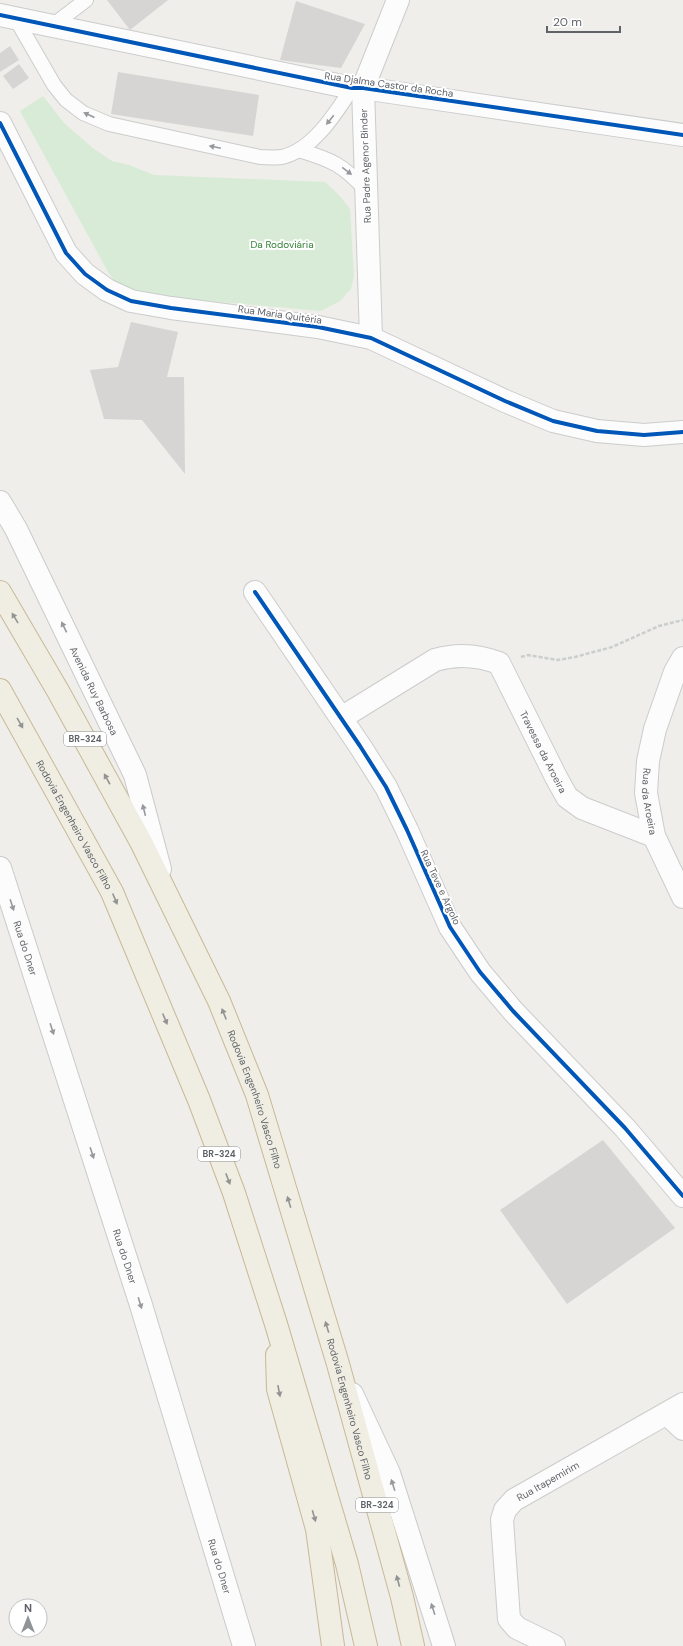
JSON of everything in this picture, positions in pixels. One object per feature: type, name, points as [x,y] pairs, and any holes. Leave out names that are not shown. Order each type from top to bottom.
[{"type":"highway","name":"Rodovia Engenheiro Vasco Filho","points":[[0,592],[58,691],[165,888],[219,1001],[257,1095],[338,1364],[402,1597],[413,1646]]},
{"type":"highway","name":"Rodovia Engenheiro Vasco Filho","points":[[0,690],[112,892],[199,1100],[234,1193],[276,1324],[347,1564],[366,1646]]},
{"type":"highway","points":[[276,1324],[278,1389],[317,1529],[333,1646]]},
{"type":"street","name":"Rua Padre Agenor Binder","points":[[371,338],[366,190],[358,88],[398,0]]},
{"type":"street","name":"Rua Djalma Castor da Rocha","points":[[8,17],[358,88],[683,135]]},
{"type":"street","name":"Rua Maria Quitéria","points":[[0,123],[66,253],[85,274],[107,290],[131,301],[171,308],[318,327],[371,338],[505,401],[553,420],[597,431],[644,435],[683,432]]},
{"type":"street","name":"Avenida Ruy Barbosa","points":[[0,502],[16,529],[135,775],[165,888]]},
{"type":"street","name":"Rua Teve e Argolo","points":[[255,592],[386,787],[407,830],[450,927],[480,972],[513,1011],[625,1128],[683,1196]]},
{"type":"street","points":[[341,718],[436,660],[450,656],[466,656],[484,658],[500,663]]},
{"type":"street","name":"Rua da Aroeira","points":[[683,658],[675,672],[655,729],[648,761],[646,793],[654,836],[683,897]]},
{"type":"street","name":"Travessa da Aroeira","points":[[500,663],[567,797],[582,808],[654,836]]},
{"type":"street","name":"Rua do Dner","points":[[0,868],[140,1305],[244,1646]]},
{"type":"street","points":[[338,1364],[389,1473],[444,1646]]},
{"type":"street","points":[[675,1409],[683,1429]]},
{"type":"street","name":"Rua Itapemirim","points":[[554,1646],[517,1628],[509,1619],[507,1612],[502,1520],[505,1510],[509,1504],[675,1409]]},
{"type":"lane","points":[[52,26],[86,0]]},
{"type":"lane","points":[[8,17],[54,85],[66,100],[83,113],[109,124],[260,157],[282,157],[299,150],[330,121],[358,88]]},
{"type":"lane","points":[[299,150],[326,159],[338,165],[351,173],[366,190]]},
{"type":"path","points":[[500,663],[528,655],[558,660],[575,657],[612,647],[659,626],[683,620]]},
{"type":"green space","name":"Da Rodoviária","points":[[43,96],[64,123],[93,148],[112,161],[129,165],[154,175],[325,182],[340,196],[350,209],[354,276],[351,289],[340,301],[321,311],[164,297],[120,288],[108,272],[20,111]]},
{"type":"building","points":[[107,0],[168,0],[130,30]]},
{"type":"building","points":[[296,1],[365,24],[341,68],[280,60]]},
{"type":"building","points":[[10,46],[19,60],[0,72],[0,53]]},
{"type":"building","points":[[19,64],[29,78],[13,89],[3,76]]},
{"type":"building","points":[[118,72],[259,95],[253,136],[111,114]]},
{"type":"building","points":[[131,322],[178,332],[167,377],[184,377],[185,474],[142,420],[104,419],[90,370],[118,367]]},
{"type":"building","points":[[603,1140],[675,1228],[567,1304],[500,1210]]},
{"type":"cycle path","points":[[0,15],[352,88],[363,88],[683,135]]},
{"type":"cycle path","points":[[0,123],[66,253],[85,274],[107,290],[131,301],[171,308],[318,327],[371,338],[505,401],[553,421],[597,431],[644,435],[683,432]]},
{"type":"cycle path","points":[[255,592],[360,746],[386,787],[407,830],[450,927],[480,972],[513,1011],[625,1128],[683,1196]]}]
